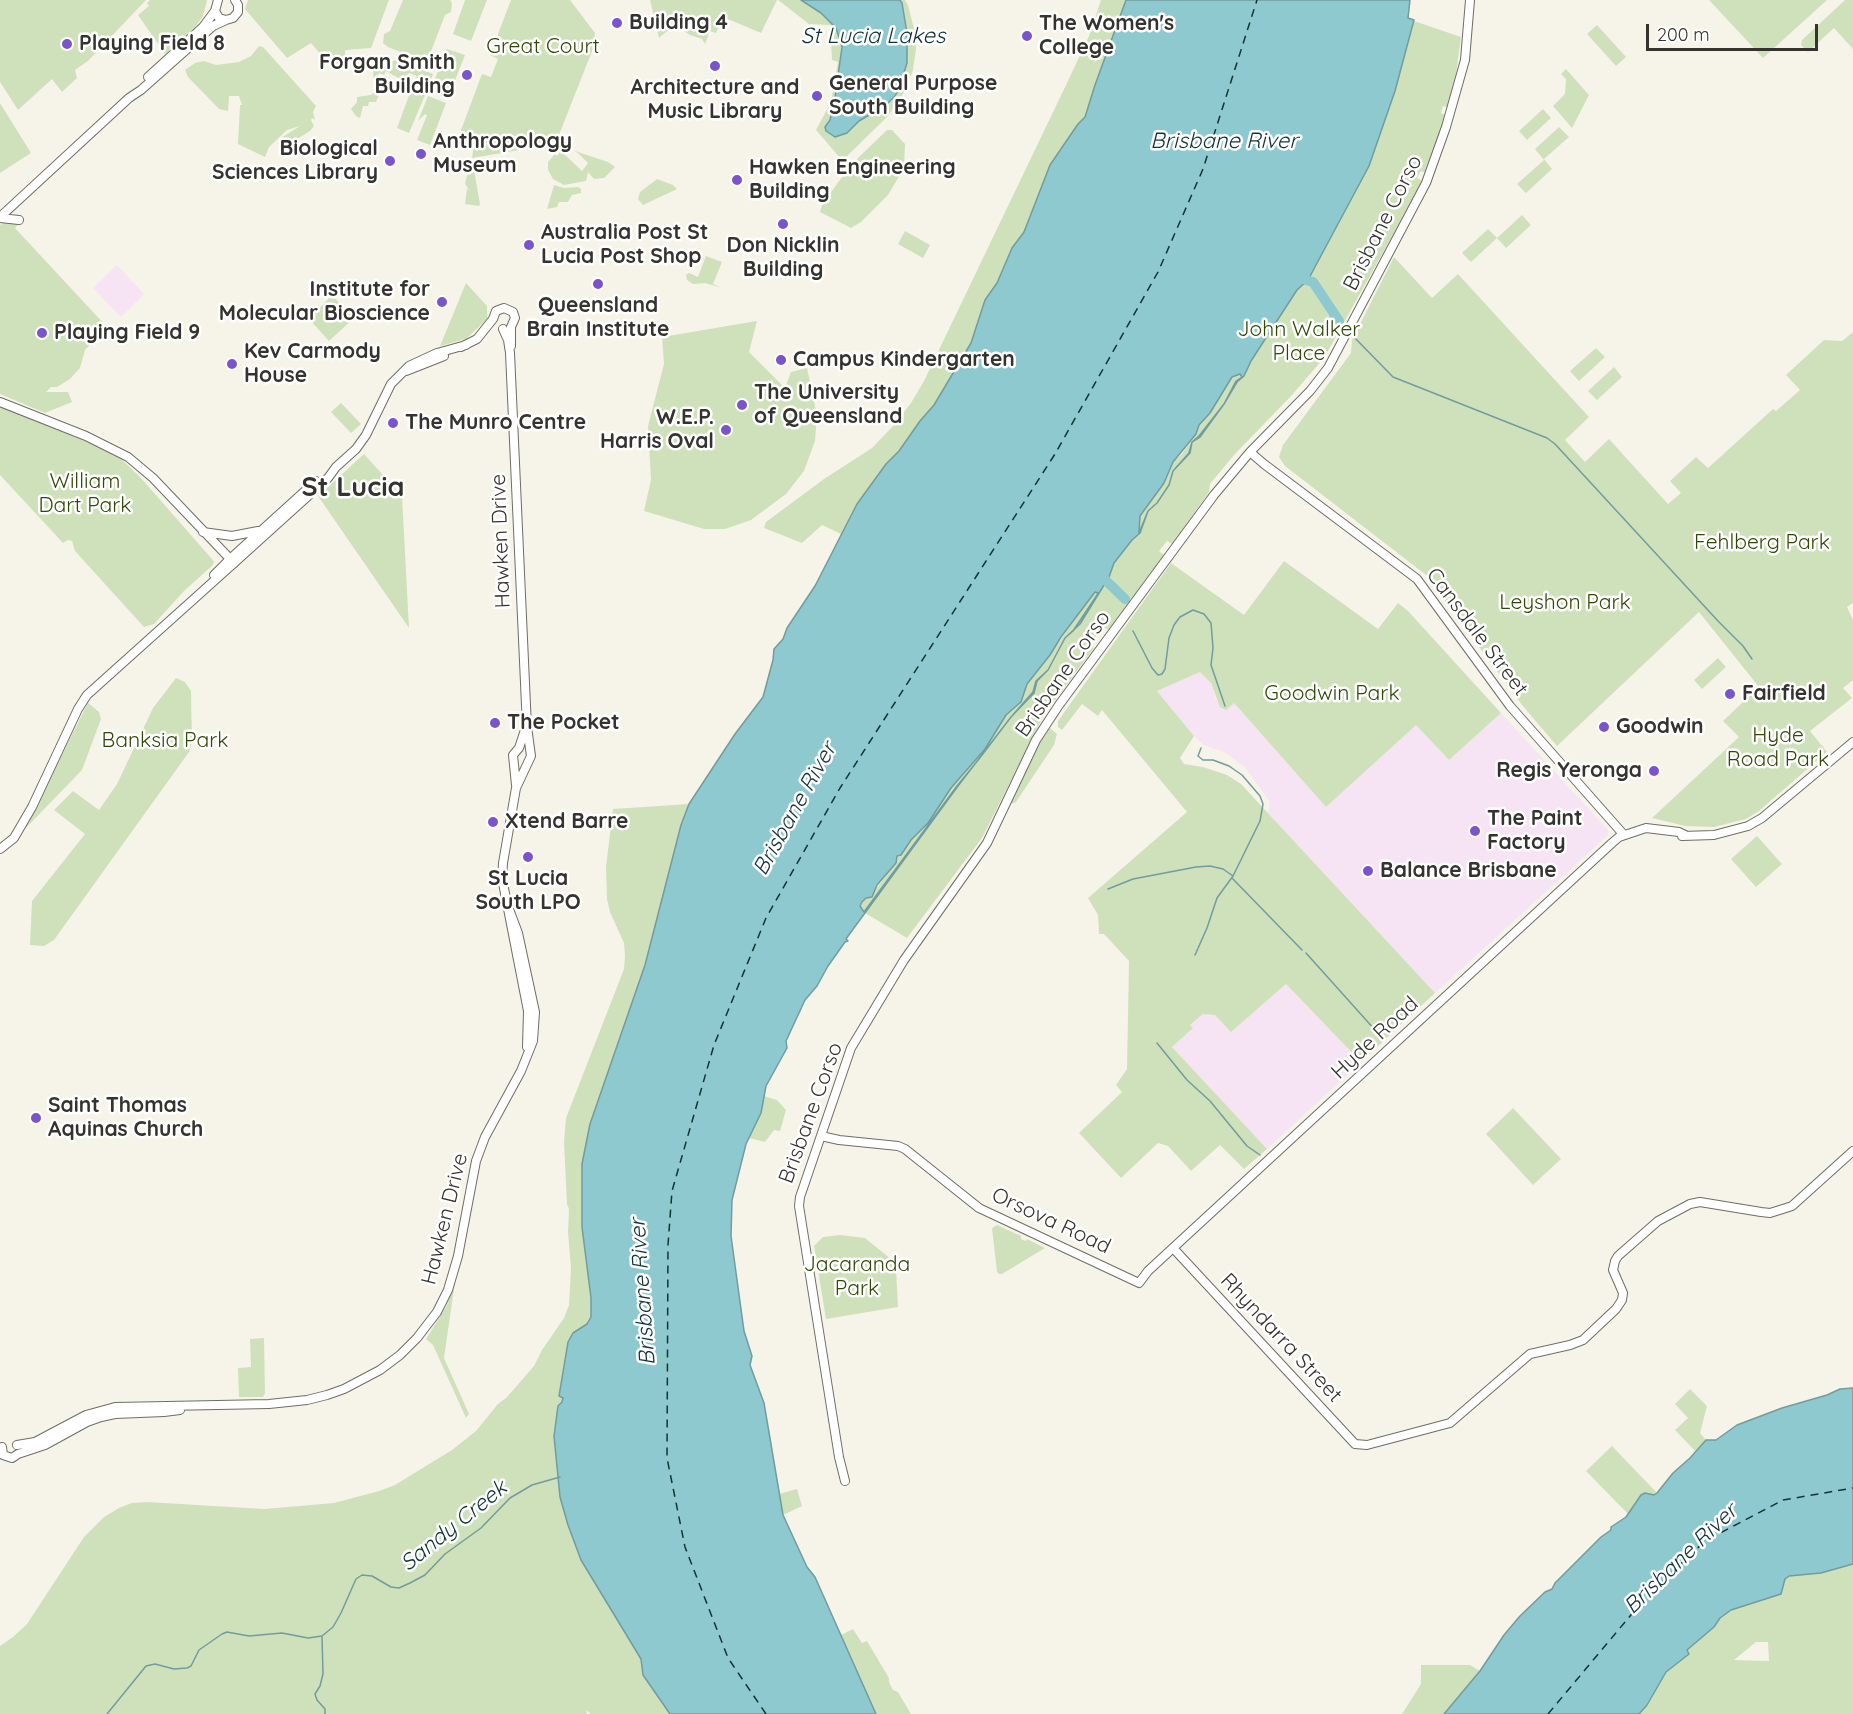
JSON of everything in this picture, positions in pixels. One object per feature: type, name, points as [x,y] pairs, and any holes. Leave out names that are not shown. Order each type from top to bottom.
[{"type":"main road","points":[[232,561],[263,529],[356,450],[392,384],[403,372],[414,363],[471,343],[482,334],[499,309],[507,308],[514,315],[515,321],[504,328],[482,334]]},
{"type":"main road","points":[[494,319],[504,328]]},
{"type":"main road","name":"Hawken Drive","points":[[504,328],[510,353],[527,727],[531,759],[516,788]]},
{"type":"main road","points":[[0,402],[86,436],[128,457],[153,478],[232,561]]},
{"type":"main road","points":[[232,561],[328,478],[336,467]]},
{"type":"main road","points":[[203,532],[232,536],[263,529]]},
{"type":"main road","name":"Hawken Drive","points":[[17,1449],[86,1415],[120,1406],[204,1406],[292,1402],[327,1395],[344,1389],[380,1370],[412,1343],[435,1315],[446,1294],[458,1256],[476,1161],[525,1059],[529,1027],[528,1011],[502,881],[502,867],[516,788],[513,755],[519,748],[527,727]]},
{"type":"main road","points":[[519,748],[524,747],[529,750]]},
{"type":"main road","points":[[515,763],[520,766],[526,765]]},
{"type":"main road","points":[[9,1441],[17,1449],[10,1458],[1,1451],[9,1441]]},
{"type":"street","points":[[129,98],[137,87],[207,24],[215,11],[218,0]]},
{"type":"street","points":[[0,217],[129,98],[213,26],[232,18],[238,12],[236,0]]},
{"type":"street","name":"Brisbane Corso","points":[[845,1480],[839,1457],[799,1206],[800,1197],[851,1048],[908,953],[987,843],[1036,740],[1048,721],[1214,495],[1250,452],[1310,391],[1328,368],[1426,183],[1446,127],[1465,60],[1470,0]]},
{"type":"street","points":[[215,11],[219,18],[226,20]]},
{"type":"street","points":[[0,217],[20,220]]},
{"type":"street","name":"Cansdale Street","points":[[1250,452],[1417,579],[1510,706],[1624,835]]},
{"type":"street","points":[[0,849],[14,838],[32,807],[78,709],[87,695],[232,561]]},
{"type":"street","name":"Hyde Road","points":[[1139,1283],[1148,1271],[1607,847],[1624,835],[1646,828],[1679,832],[1684,835],[1714,835],[1732,832],[1755,822],[1853,742]]},
{"type":"street","name":"Orsova Road","points":[[821,1136],[898,1146],[905,1149],[979,1208],[1139,1283]]},
{"type":"street","name":"Rhyndarra Street","points":[[1173,1248],[1355,1444],[1367,1445],[1449,1423],[1530,1354],[1583,1340],[1616,1309],[1622,1300],[1623,1293],[1613,1270],[1615,1261],[1658,1221],[1690,1204],[1700,1202],[1761,1212],[1781,1210],[1792,1206],[1853,1151]]},
{"type":"shaded area","points":[[117,265],[144,294],[121,317],[93,288]]},
{"type":"shaded area","points":[[1200,672],[1211,683],[1216,700],[1233,702],[1326,807],[1416,724],[1449,760],[1501,713],[1608,830],[1608,835],[1435,993],[1268,813],[1270,802],[1245,767],[1224,752],[1204,745],[1157,691]]},
{"type":"shaded area","points":[[1286,984],[1361,1062],[1267,1149],[1172,1047],[1193,1028],[1190,1025],[1203,1014],[1215,1015],[1231,1032]]},
{"type":"green space","points":[[0,0],[146,0],[88,61],[75,70],[77,78],[62,92],[52,79],[18,110],[0,82]]},
{"type":"green space","points":[[150,0],[207,0],[203,16],[196,26],[165,54],[138,15],[149,6],[147,3]]},
{"type":"green space","points":[[248,0],[389,0],[371,48],[345,50],[345,64],[333,69],[311,43],[287,58],[245,9]]},
{"type":"green space","points":[[403,0],[450,0],[452,3],[451,12],[445,15],[430,54],[435,53],[429,61],[423,61],[383,43],[384,34],[390,31]]},
{"type":"green space","points":[[465,0],[487,0],[471,41],[453,34]]},
{"type":"green space","name":"Great Court","points":[[511,0],[570,0],[595,33],[594,46],[559,135],[549,145],[472,158],[474,145],[462,134],[461,130],[482,74],[491,77],[498,59],[490,55]]},
{"type":"green space","points":[[650,0],[777,0],[761,33],[723,17],[716,33],[710,31],[705,44],[702,39],[676,26],[659,38]]},
{"type":"green space","name":"St Lucia Lakes","points":[[778,0],[905,0],[908,5],[915,33],[916,49],[913,70],[905,91],[888,116],[844,159],[841,159],[816,130],[831,102],[838,62],[832,60],[830,25],[809,24]]},
{"type":"green space","points":[[1101,0],[1169,0],[778,680],[689,805],[681,825],[645,965],[590,1124],[582,1164],[582,1227],[591,1298],[591,1317],[587,1324],[573,1334],[562,1402],[558,1473],[560,1497],[581,1560],[641,1659],[643,1675],[670,1714],[591,1714],[586,1710],[587,1714],[0,1714],[0,1646],[27,1624],[84,1537],[104,1517],[132,1503],[264,1509],[334,1503],[379,1491],[395,1485],[452,1450],[476,1431],[534,1366],[564,1318],[569,1305],[571,1269],[564,1142],[566,1118],[624,969],[624,943],[610,912],[607,899],[606,867],[613,809],[689,804],[735,734],[763,697],[774,649],[783,639],[787,628],[815,586],[841,534],[822,525],[802,543],[764,528],[766,522],[824,479],[872,448],[911,403],[924,381],[1067,83],[1089,36]]},
{"type":"green space","name":"John Walker Place","points":[[1410,0],[1408,19],[1461,37],[1456,74],[1447,107],[1443,106],[1441,113],[1445,115],[1426,173],[1421,171],[1417,178],[1423,181],[1324,358],[1210,484],[1209,492],[1172,544],[1167,541],[1159,551],[1164,555],[1108,630],[1104,627],[1090,644],[1094,648],[1044,715],[982,838],[907,938],[865,913],[860,906],[885,877],[897,856],[901,855],[911,840],[928,823],[968,766],[985,749],[1006,715],[1019,705],[1027,684],[1091,596],[1095,592],[1098,593],[1093,600],[1098,596],[1108,578],[1101,576],[1102,572],[1122,543],[1134,531],[1139,534],[1140,517],[1164,483],[1173,462],[1196,434],[1199,425],[1210,413],[1232,377],[1240,373],[1244,376],[1250,361],[1285,310]]},
{"type":"green space","points":[[1709,0],[1827,0],[1763,58]]},
{"type":"green space","points":[[1845,0],[1853,0],[1853,49],[1834,28],[1808,52],[1801,45],[1802,40]]},
{"type":"green space","points":[[1597,25],[1626,57],[1616,66],[1587,34]]},
{"type":"green space","points":[[259,46],[263,47],[316,106],[313,112],[315,120],[312,118],[311,120],[314,126],[310,131],[281,149],[278,144],[281,138],[300,126],[287,130],[269,147],[265,157],[238,144],[240,105],[242,105],[239,96],[229,96],[228,111],[219,109],[188,77],[185,70],[195,63],[204,61],[216,65],[239,62],[251,56]]},
{"type":"green space","points":[[447,49],[465,55],[448,98],[430,91]]},
{"type":"green space","points":[[397,60],[433,74],[427,90],[413,85],[417,76],[409,73],[406,78],[402,75],[400,79],[386,71],[384,75],[379,73],[377,78],[384,82],[376,102],[369,102],[368,106],[363,106],[360,118],[356,116],[351,109],[357,102],[357,97],[371,95],[375,92],[373,71],[388,62]]},
{"type":"green space","points":[[1566,69],[1589,95],[1572,128],[1553,106],[1565,94],[1566,79],[1561,74]]},
{"type":"green space","points":[[411,90],[425,95],[409,133],[397,128]]},
{"type":"green space","points":[[428,96],[446,103],[430,145],[417,140],[427,115],[425,114],[418,121]]},
{"type":"green space","points":[[0,103],[31,153],[0,173]]},
{"type":"green space","points":[[1543,109],[1551,118],[1527,140],[1519,131]]},
{"type":"green space","points":[[1559,127],[1569,137],[1544,159],[1552,169],[1526,193],[1517,184],[1544,160],[1535,149]]},
{"type":"green space","points":[[887,130],[892,130],[905,144],[904,168],[888,195],[861,222],[851,228],[820,212],[822,205],[839,181],[858,158]]},
{"type":"green space","points":[[572,150],[608,162],[615,167],[604,178],[594,179],[588,172],[586,181],[564,185],[553,179],[548,170],[548,162],[561,151],[582,171],[588,163]]},
{"type":"green space","points":[[470,164],[473,164],[479,206],[465,204],[467,188],[470,191],[465,184]]},
{"type":"green space","points":[[657,179],[677,189],[643,205],[638,199],[640,192]]},
{"type":"green space","points":[[554,185],[564,188],[578,187],[581,193],[572,195],[568,202],[559,202],[557,207],[547,209]]},
{"type":"green space","points":[[1522,215],[1531,225],[1506,248],[1497,238]]},
{"type":"green space","name":"Playing Field 9","points":[[5,221],[14,221],[19,224],[15,228],[107,327],[85,350],[80,368],[70,379],[57,387],[51,387],[46,392],[68,392],[72,402],[45,413],[0,394],[0,225]]},
{"type":"green space","points":[[1488,229],[1497,238],[1471,262],[1462,253]]},
{"type":"green space","points":[[905,231],[930,245],[923,258],[898,244]]},
{"type":"green space","points":[[706,256],[722,262],[713,284],[722,288],[705,283],[693,284],[687,280],[686,275],[689,273],[698,277]]},
{"type":"green space","points":[[1394,257],[1432,298],[1458,274],[1589,417],[1565,440],[1585,462],[1609,439],[1668,504],[1681,493],[1670,481],[1696,457],[1708,468],[1773,409],[1776,411],[1800,390],[1786,375],[1824,340],[1842,341],[1853,332],[1853,603],[1847,607],[1853,620],[1853,680],[1843,688],[1852,698],[1810,731],[1827,752],[1759,811],[1746,819],[1714,827],[1685,826],[1652,818],[1739,737],[1723,721],[1759,687],[1699,612],[1557,746],[1522,705],[1426,575],[1285,466],[1279,457],[1283,445],[1351,353],[1352,340]]},
{"type":"green space","points":[[466,283],[487,306],[487,319],[466,339],[440,346]]},
{"type":"green space","points":[[332,295],[354,318],[329,341],[309,319]]},
{"type":"green space","points":[[757,321],[749,352],[785,388],[791,372],[807,368],[817,415],[815,441],[804,471],[786,494],[751,520],[725,529],[704,529],[644,511],[651,480],[648,426],[664,364],[662,337]]},
{"type":"green space","points":[[1596,348],[1605,357],[1579,381],[1570,371]]},
{"type":"green space","points":[[1614,367],[1622,377],[1597,400],[1588,391]]},
{"type":"green space","points":[[341,403],[361,424],[351,433],[331,412]]},
{"type":"green space","name":"William Dart Park","points":[[0,406],[116,454],[140,477],[212,559],[214,562],[212,566],[184,591],[154,624],[144,627],[75,551],[72,541],[68,540],[63,543],[0,475]]},
{"type":"green space","points":[[364,454],[402,496],[409,628],[318,496]]},
{"type":"green space","name":"Goodwin Park","points":[[1284,561],[1378,629],[1398,603],[1408,611],[1501,713],[1449,760],[1416,725],[1326,807],[1234,703],[1226,710],[1220,707],[1211,683],[1200,672],[1157,691],[1194,736],[1180,758],[1184,764],[1203,767],[1227,775],[1241,784],[1435,993],[1361,1062],[1286,984],[1231,1032],[1215,1015],[1203,1014],[1190,1025],[1193,1028],[1172,1047],[1267,1149],[1244,1169],[1220,1145],[1191,1171],[1168,1146],[1158,1143],[1121,1178],[1079,1133],[1122,1092],[1116,1085],[1127,1069],[1129,961],[1104,934],[1099,934],[1098,915],[1088,898],[1187,812],[1102,710],[1098,716],[1082,704],[1062,730],[1058,727],[1058,721],[1171,563],[1244,615]]},
{"type":"green space","points":[[1718,658],[1726,667],[1702,689],[1694,680]]},
{"type":"green space","name":"Banksia Park","points":[[176,678],[185,682],[191,691],[192,742],[189,752],[54,940],[44,946],[30,945],[32,901],[85,834],[54,810],[73,791],[99,810],[117,784],[153,708]]},
{"type":"green space","points":[[88,703],[99,712],[101,719],[82,770],[24,830]]},
{"type":"green space","points":[[1050,728],[1057,734],[1054,745],[1016,802],[1012,804],[1011,800],[1040,740]]},
{"type":"green space","points":[[1757,836],[1782,864],[1756,887],[1731,859]]},
{"type":"green space","points":[[764,1096],[777,1100],[786,1110],[780,1131],[774,1130],[765,1142],[749,1138],[761,1113]]},
{"type":"green space","points":[[1513,1108],[1561,1159],[1533,1185],[1486,1134]]},
{"type":"green space","points":[[997,1225],[1021,1236],[1021,1239],[1026,1241],[1027,1239],[1045,1248],[999,1274],[992,1228]]},
{"type":"green space","name":"Jacaranda Park","points":[[840,1235],[865,1238],[892,1260],[896,1268],[898,1307],[826,1319],[814,1246],[823,1237]]},
{"type":"green space","points":[[455,1282],[444,1358],[469,1414],[466,1418],[433,1345],[426,1339],[446,1307]]},
{"type":"green space","points":[[264,1338],[265,1393],[263,1397],[239,1397],[238,1368],[251,1367],[250,1339]]},
{"type":"green space","points":[[1690,1389],[1707,1406],[1700,1433],[1706,1440],[1695,1451],[1675,1430],[1688,1418],[1675,1404]]},
{"type":"green space","points":[[1612,1446],[1657,1493],[1641,1495],[1628,1514],[1586,1471]]},
{"type":"green space","points":[[797,1489],[802,1506],[783,1515],[779,1494]]},
{"type":"green space","points":[[1853,1564],[1853,1714],[1639,1714],[1666,1672],[1688,1654],[1686,1650],[1714,1627],[1720,1618],[1731,1610],[1781,1594],[1785,1579],[1789,1576],[1821,1573]],"holes":[[[1756,1642],[1768,1642],[1769,1661],[1734,1660]]]},
{"type":"green space","points":[[853,1629],[862,1643],[867,1641],[889,1678],[893,1690],[898,1692],[911,1714],[876,1714],[841,1635]]},
{"type":"green space","points":[[1421,1665],[1470,1665],[1480,1671],[1444,1714],[1402,1714],[1421,1684]]},
{"type":"water","name":"St Lucia Lakes","points":[[801,0],[900,0],[902,3],[907,33],[907,63],[899,89],[886,105],[859,121],[847,133],[835,137],[826,131],[825,127],[830,120],[835,97],[842,47],[836,28],[821,13]]},
{"type":"water","name":"Brisbane River","points":[[1126,0],[1410,0],[1408,18],[1414,20],[1395,91],[1369,166],[1308,280],[1297,290],[1251,361],[1244,376],[1237,382],[1224,404],[1236,381],[1242,377],[1240,374],[1232,377],[1210,413],[1199,425],[1196,434],[1173,462],[1164,483],[1140,516],[1139,533],[1148,511],[1140,533],[1114,563],[1109,577],[1080,624],[1074,630],[1098,593],[1095,592],[1027,684],[1021,702],[1006,715],[985,749],[951,788],[928,823],[911,840],[901,855],[897,856],[896,863],[877,885],[872,897],[862,902],[860,906],[864,912],[974,765],[851,932],[846,939],[848,941],[845,942],[817,986],[805,1000],[786,1041],[787,1048],[766,1086],[761,1113],[746,1144],[732,1200],[731,1236],[744,1331],[752,1356],[750,1365],[764,1403],[783,1515],[807,1567],[815,1577],[876,1714],[670,1714],[643,1675],[641,1659],[581,1560],[560,1497],[554,1436],[558,1406],[563,1398],[559,1396],[568,1342],[573,1333],[587,1324],[591,1317],[591,1298],[582,1227],[582,1164],[590,1124],[645,965],[681,825],[689,804],[735,734],[763,697],[774,649],[783,639],[787,628],[815,586],[857,504],[934,405],[971,343],[985,300],[997,283],[1012,248],[1024,232],[1050,165],[1085,117]]},
{"type":"water","points":[[1224,404],[1200,437],[1192,442]]},
{"type":"water","points":[[1048,670],[1037,681],[1034,693],[1011,717],[1033,692],[1036,681]]},
{"type":"water","name":"Brisbane River","points":[[1853,1388],[1853,1564],[1821,1573],[1789,1576],[1785,1579],[1781,1594],[1731,1610],[1687,1650],[1689,1654],[1666,1672],[1647,1705],[1639,1714],[1444,1714],[1480,1671],[1520,1616],[1545,1592],[1552,1589],[1555,1583],[1601,1537],[1611,1530],[1611,1527],[1626,1517],[1641,1495],[1657,1493],[1673,1473],[1706,1440],[1716,1440],[1737,1425],[1782,1408],[1840,1389]]},
{"type":"waterway","points":[[1303,279],[1313,282],[1339,321]]},
{"type":"waterway","points":[[1354,337],[1393,377],[1547,438],[1555,444],[1743,646],[1752,659]]},
{"type":"waterway","points":[[1097,572],[1125,599]]},
{"type":"waterway","points":[[1133,631],[1158,675],[1162,674],[1165,669],[1169,638],[1180,617],[1193,610],[1204,614],[1211,623],[1213,648],[1211,665],[1225,706]]},
{"type":"waterway","points":[[1195,955],[1217,898],[1233,876],[1260,821],[1263,804],[1260,796],[1242,775],[1229,766],[1213,760],[1203,760],[1198,756],[1201,748]]},
{"type":"waterway","points":[[1108,889],[1133,879],[1196,867],[1210,866],[1223,869],[1233,876]]},
{"type":"waterway","points":[[1232,878],[1302,950]]},
{"type":"waterway","points":[[1306,953],[1384,1040]]},
{"type":"waterway","points":[[1157,1043],[1247,1146],[1260,1155]]},
{"type":"waterway","name":"Sandy Creek","points":[[107,1714],[146,1666],[155,1664],[174,1669],[187,1668],[191,1666],[199,1650],[227,1632],[249,1636],[282,1633],[308,1638],[322,1636],[333,1627],[356,1579],[362,1575],[372,1576],[391,1587],[399,1588],[410,1583],[425,1575],[445,1554],[481,1528],[510,1498],[532,1485],[560,1477]]},
{"type":"waterway","points":[[322,1637],[323,1674],[315,1694],[325,1709],[325,1714]]},
{"type":"ferry route","points":[[766,1714],[728,1658],[685,1547],[667,1458],[668,1245],[672,1191],[714,1045],[766,918],[840,788],[1055,454],[1158,272],[1203,169],[1257,0]]},
{"type":"ferry route","points":[[1548,1714],[1646,1597],[1705,1541],[1783,1500],[1853,1488]]},
{"type":"place","name":"Building 4","points":[[617,23]]},
{"type":"place","name":"The Women's College","points":[[1027,36]]},
{"type":"place","name":"Playing Field 8","points":[[67,44]]},
{"type":"place","name":"Architecture and Music Library","points":[[715,66]]},
{"type":"place","name":"Forgan Smith Building","points":[[467,75]]},
{"type":"place","name":"General Purpose South Building","points":[[817,96]]},
{"type":"place","name":"Anthropology Museum","points":[[421,154]]},
{"type":"place","name":"Biological Sciences Library","points":[[390,161]]},
{"type":"place","name":"Hawken Engineering Building","points":[[737,180]]},
{"type":"place","name":"Don Nicklin Building","points":[[783,224]]},
{"type":"place","name":"Australia Post St Lucia Post Shop","points":[[529,245]]},
{"type":"place","name":"Queensland Brain Institute","points":[[598,284]]},
{"type":"place","name":"Institute for Molecular Bioscience","points":[[442,302]]},
{"type":"place","name":"Playing Field 9","points":[[42,333]]},
{"type":"place","name":"Campus Kindergarten","points":[[781,360]]},
{"type":"place","name":"Kev Carmody House","points":[[232,364]]},
{"type":"place","name":"The University of Queensland","points":[[742,405]]},
{"type":"place","name":"The Munro Centre","points":[[393,423]]},
{"type":"place","name":"W.E.P. Harris Oval","points":[[726,430]]},
{"type":"place","name":"Fairfield","points":[[1730,694]]},
{"type":"place","name":"The Pocket","points":[[495,723]]},
{"type":"place","name":"Goodwin","points":[[1604,727]]},
{"type":"place","name":"Regis Yeronga","points":[[1654,771]]},
{"type":"place","name":"Xtend Barre","points":[[493,822]]},
{"type":"place","name":"The Paint Factory","points":[[1475,831]]},
{"type":"place","name":"St Lucia South LPO","points":[[528,857]]},
{"type":"place","name":"Balance Brisbane","points":[[1368,871]]},
{"type":"place","name":"Saint Thomas Aquinas Church","points":[[36,1118]]},
{"type":"district","name":"St Lucia","points":[[353,488]]},
{"type":"park label","name":"Fehlberg Park","points":[[1762,543]]},
{"type":"park label","name":"Leyshon Park","points":[[1565,603]]},
{"type":"park label","name":"Hyde Road Park","points":[[1778,748]]}]
